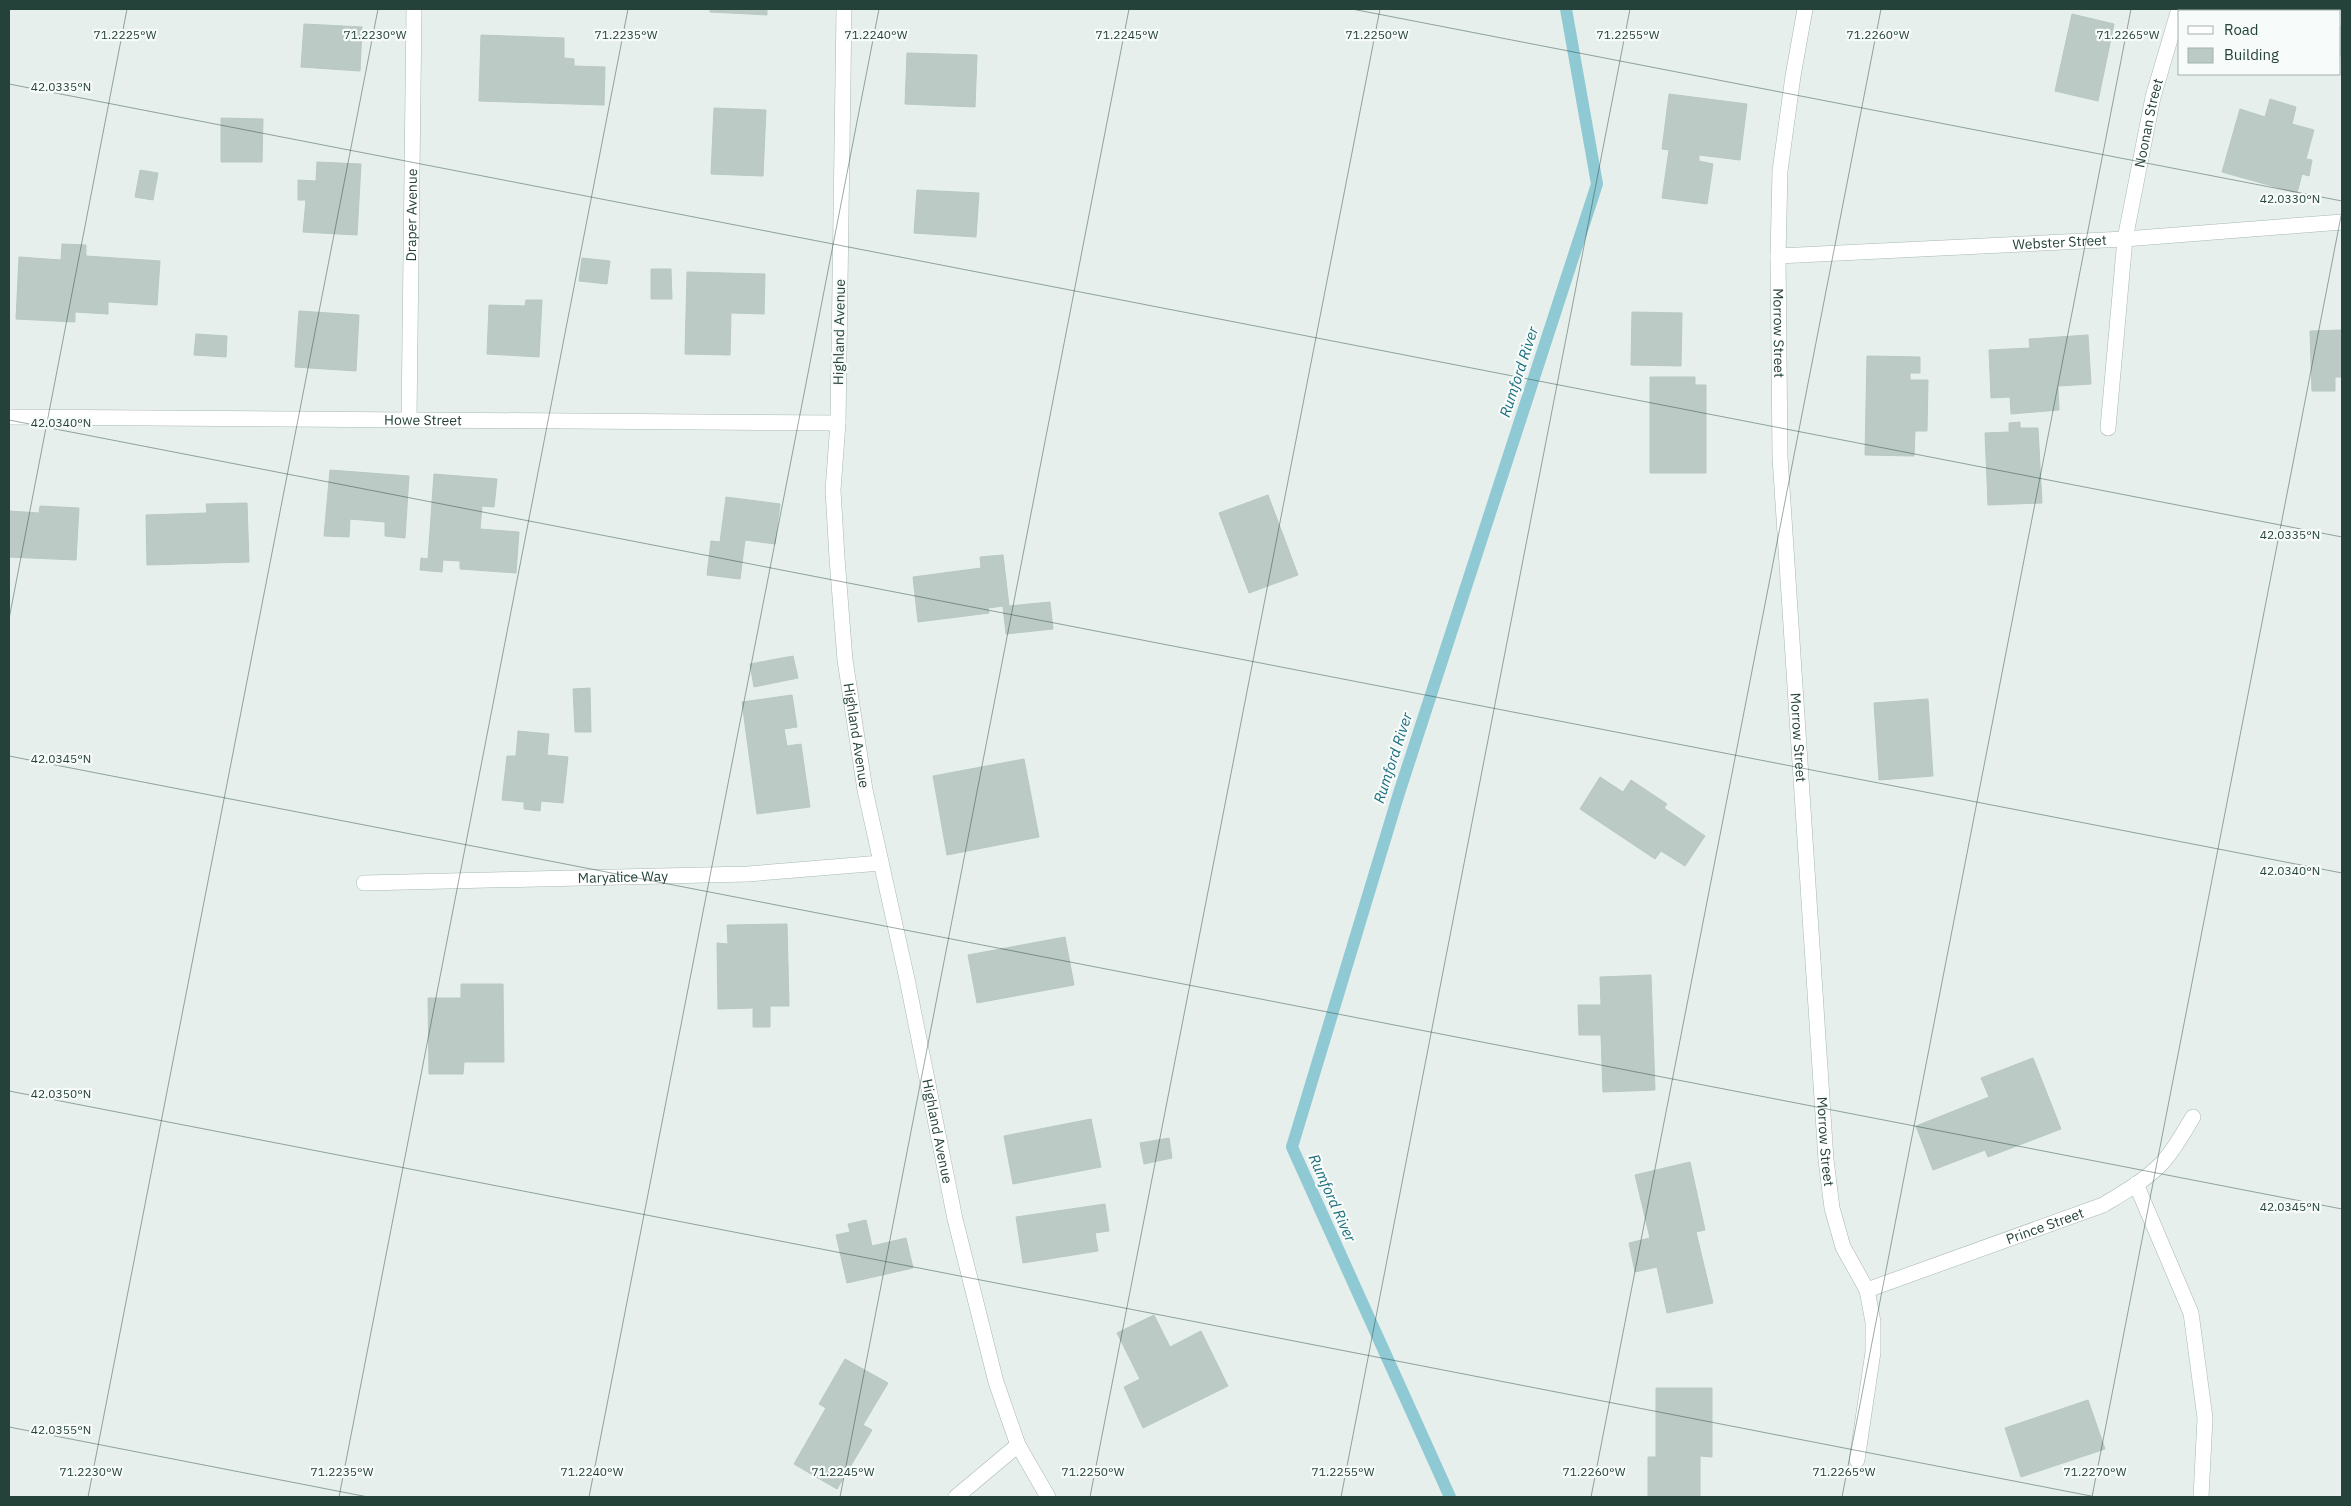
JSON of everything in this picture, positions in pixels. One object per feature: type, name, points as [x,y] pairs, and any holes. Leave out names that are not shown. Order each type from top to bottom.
[{"type":"street","name":"Draper Avenue","points":[[409,420],[414,9]]},
{"type":"street","name":"Highland Avenue","points":[[844,9],[838,423],[833,490],[845,660],[865,790],[907,979],[955,1219],[996,1382],[1018,1445],[1048,1497]]},
{"type":"street","name":"Morrow Street","points":[[1805,9],[1793,76],[1780,171],[1778,256],[1780,457],[1826,1160],[1832,1208],[1843,1247],[1866,1290],[1873,1322],[1873,1352],[1857,1460]]},
{"type":"street","name":"Noonan Street","points":[[2108,428],[2125,239],[2154,97],[2178,9]]},
{"type":"street","name":"Webster Street","points":[[1778,256],[2125,239],[2342,222]]},
{"type":"street","name":"Howe Street","points":[[9,418],[838,423]]},
{"type":"street","name":"Maryalice Way","points":[[364,883],[748,874],[881,863]]},
{"type":"street","name":"Prince Street","points":[[1866,1290],[2104,1205],[2136,1184],[2160,1165],[2175,1147],[2193,1117]]},
{"type":"street","points":[[2136,1184],[2191,1313],[2205,1418],[2201,1497]]},
{"type":"street","points":[[956,1497],[1018,1445]]},
{"type":"building","points":[[710,9],[767,9],[767,15],[710,12]]},
{"type":"building","points":[[2267,9],[2309,9],[2308,10]]},
{"type":"building","points":[[2072,14],[2114,24],[2098,101],[2055,91]]},
{"type":"building","points":[[304,24],[362,27],[360,71],[301,67]]},
{"type":"building","points":[[2341,26],[2342,27],[2341,56]]},
{"type":"building","points":[[481,35],[564,38],[564,58],[574,59],[574,66],[605,67],[604,105],[479,101]]},
{"type":"building","points":[[907,53],[977,55],[975,107],[905,104]]},
{"type":"building","points":[[1669,94],[1747,104],[1740,160],[1699,155],[1699,161],[1713,164],[1707,204],[1662,198],[1669,150],[1662,149]]},
{"type":"building","points":[[2270,99],[2296,107],[2292,124],[2314,130],[2306,159],[2312,160],[2309,176],[2302,174],[2297,193],[2222,172],[2240,109],[2265,117]]},
{"type":"building","points":[[714,108],[766,110],[763,176],[711,174]]},
{"type":"building","points":[[221,118],[263,119],[262,162],[221,162]]},
{"type":"building","points":[[317,162],[361,164],[357,235],[303,232],[306,200],[298,200],[298,180],[316,181]]},
{"type":"building","points":[[140,170],[158,173],[153,200],[135,197]]},
{"type":"building","points":[[917,190],[979,193],[976,237],[914,233]]},
{"type":"building","points":[[62,244],[86,245],[86,256],[160,261],[157,305],[108,302],[108,314],[75,312],[75,322],[16,319],[19,257],[61,260]]},
{"type":"building","points":[[582,258],[610,261],[607,284],[579,281]]},
{"type":"building","points":[[651,269],[671,269],[672,299],[651,299]]},
{"type":"building","points":[[687,272],[765,274],[764,314],[731,313],[730,355],[685,354]]},
{"type":"building","points":[[526,300],[542,300],[539,357],[487,354],[489,305],[525,306]]},
{"type":"building","points":[[299,311],[359,315],[356,371],[295,367]]},
{"type":"building","points":[[1632,312],[1682,313],[1681,366],[1631,365]]},
{"type":"building","points":[[2342,330],[2342,377],[2335,377],[2335,391],[2312,391],[2310,331]]},
{"type":"building","points":[[196,334],[227,336],[226,357],[194,355]]},
{"type":"building","points":[[2088,335],[2091,384],[2058,386],[2059,410],[2011,414],[2010,397],[1991,398],[1989,350],[2030,348],[2029,339]]},
{"type":"building","points":[[1867,356],[1920,357],[1920,373],[1910,373],[1910,380],[1928,380],[1927,431],[1915,431],[1914,456],[1865,455]]},
{"type":"building","points":[[1650,377],[1695,377],[1695,385],[1706,385],[1706,473],[1650,473]]},
{"type":"building","points":[[2020,422],[2020,428],[2038,428],[2042,503],[1988,505],[1985,433],[2009,432],[2009,423]]},
{"type":"building","points":[[330,470],[409,476],[405,538],[385,536],[385,522],[350,519],[349,537],[324,536]]},
{"type":"building","points":[[434,474],[497,479],[494,507],[482,506],[480,529],[519,532],[516,573],[460,569],[460,561],[443,560],[442,572],[420,570],[421,558],[428,559]]},
{"type":"building","points":[[1268,495],[1298,575],[1249,593],[1219,513]]},
{"type":"building","points":[[726,497],[780,504],[775,544],[745,540],[740,579],[707,575],[711,541],[720,542]]},
{"type":"building","points":[[247,503],[249,562],[147,565],[146,515],[207,513],[206,504]]},
{"type":"building","points":[[40,506],[79,508],[76,560],[9,557],[9,511],[39,513]]},
{"type":"building","points":[[1003,555],[1009,606],[1050,602],[1053,629],[1006,634],[1003,606],[988,608],[989,613],[918,622],[913,577],[981,568],[980,557]]},
{"type":"building","points":[[793,656],[798,678],[754,687],[750,664]]},
{"type":"building","points":[[590,688],[591,732],[575,732],[573,689]]},
{"type":"building","points":[[792,695],[797,727],[784,729],[787,746],[801,744],[810,807],[757,814],[742,702]]},
{"type":"building","points":[[1928,699],[1933,776],[1879,780],[1874,703]]},
{"type":"building","points":[[518,731],[549,734],[547,755],[568,757],[563,803],[541,801],[540,811],[524,809],[524,802],[502,800],[507,756],[516,756]]},
{"type":"building","points":[[1024,759],[1039,837],[947,855],[933,776]]},
{"type":"building","points":[[1600,777],[1623,792],[1631,780],[1667,804],[1664,808],[1705,836],[1685,866],[1661,851],[1655,859],[1580,809]]},
{"type":"building","points":[[787,924],[789,1006],[770,1006],[770,1027],[753,1027],[753,1008],[718,1009],[717,943],[728,944],[727,925]]},
{"type":"building","points":[[1065,937],[1074,985],[977,1003],[968,955]]},
{"type":"building","points":[[1651,975],[1655,1090],[1603,1092],[1601,1035],[1579,1035],[1578,1005],[1601,1005],[1600,977]]},
{"type":"building","points":[[461,984],[503,984],[504,1062],[464,1062],[463,1074],[429,1074],[428,998],[461,998]]},
{"type":"building","points":[[2033,1058],[2061,1129],[1988,1157],[1985,1150],[1933,1170],[1916,1126],[1989,1097],[1981,1078]]},
{"type":"building","points":[[1091,1119],[1101,1167],[1013,1184],[1004,1136]]},
{"type":"building","points":[[1169,1138],[1172,1158],[1144,1164],[1140,1143]]},
{"type":"building","points":[[1690,1162],[1705,1230],[1696,1232],[1713,1303],[1667,1313],[1657,1267],[1635,1272],[1629,1243],[1650,1238],[1635,1175]]},
{"type":"building","points":[[1105,1204],[1109,1231],[1095,1233],[1098,1251],[1023,1263],[1016,1217]]},
{"type":"building","points":[[866,1220],[872,1246],[906,1238],[913,1268],[847,1283],[836,1235],[850,1232],[848,1224]]},
{"type":"building","points":[[1154,1315],[1170,1347],[1201,1331],[1228,1386],[1143,1428],[1124,1387],[1140,1379],[1117,1333]]},
{"type":"building","points":[[845,1359],[888,1383],[863,1425],[872,1430],[837,1489],[794,1464],[826,1408],[819,1404]]},
{"type":"building","points":[[1656,1388],[1712,1388],[1712,1457],[1700,1456],[1700,1497],[1648,1497],[1648,1457],[1656,1457]]},
{"type":"building","points":[[2088,1400],[2105,1449],[2021,1477],[2005,1428]]},
{"type":"waterway","name":"Rumford River","points":[[1450,1497],[1292,1147],[1399,793],[1597,184],[1566,9]]}]
